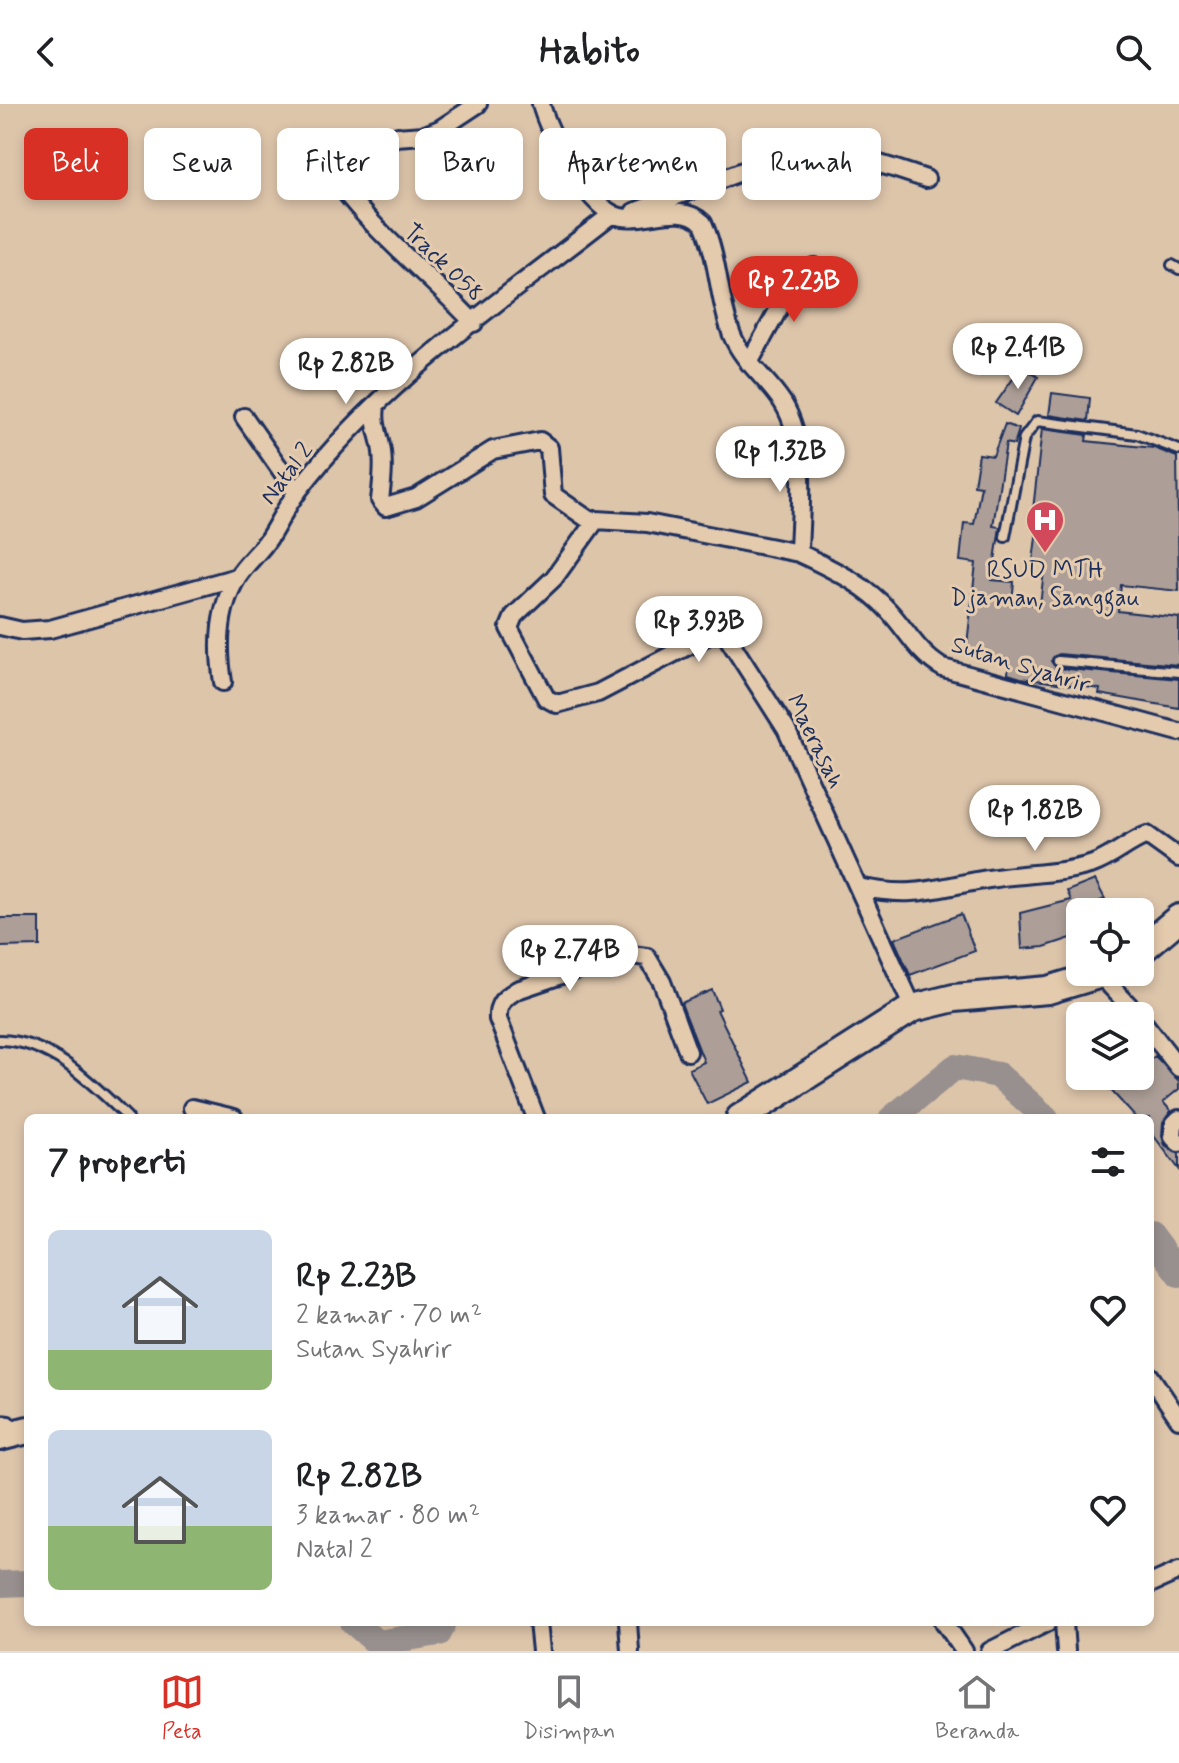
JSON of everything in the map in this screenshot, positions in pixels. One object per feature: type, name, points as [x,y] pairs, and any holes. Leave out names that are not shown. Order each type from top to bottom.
[{"type":"highway","points":[[1154,939],[1179,918]]},
{"type":"highway","points":[[746,1114],[913,1008],[954,998],[1048,990],[1066,985]]},
{"type":"street","points":[[399,136],[433,133],[478,104]]},
{"type":"street","points":[[376,406],[374,428],[380,442],[383,468],[380,500],[386,507],[416,498],[493,450],[540,441],[549,448],[553,495],[592,522],[604,518],[647,523],[799,553],[801,496],[795,431],[782,402],[749,363],[731,333],[703,223],[687,212],[617,215],[603,208],[559,149],[541,104]]},
{"type":"street","name":"Natal 2","points":[[223,682],[220,632],[237,577],[263,546],[297,493],[376,406],[474,323],[617,215],[768,161],[811,151],[831,152],[926,179]]},
{"type":"street","name":"Track 058","points":[[352,200],[376,230],[420,268],[474,323]]},
{"type":"street","points":[[749,363],[787,294],[814,267]]},
{"type":"street","points":[[244,417],[297,493]]},
{"type":"street","name":"Maerasah","points":[[592,522],[554,578],[514,616],[509,628],[546,698],[557,704],[598,693],[709,635],[724,632],[754,673],[786,729],[913,1008]]},
{"type":"street","name":"Sutan Syahrir","points":[[799,553],[866,589],[887,609],[920,651],[943,668],[1179,732]]},
{"type":"street","points":[[0,626],[22,631],[50,629],[237,577]]},
{"type":"street","points":[[858,887],[920,895],[994,878],[1076,869],[1096,863],[1147,835],[1179,858]]},
{"type":"street","points":[[534,1114],[498,1019],[497,1008],[504,998],[517,990],[623,954],[647,957],[662,982],[688,1052]]},
{"type":"street","points":[[1114,986],[1127,1002]]},
{"type":"street","points":[[1154,1036],[1179,1068]]},
{"type":"street","points":[[192,1108],[217,1114]]},
{"type":"street","points":[[1179,1119],[1174,1124],[1173,1137],[1179,1143]]},
{"type":"street","points":[[1154,1382],[1179,1419]]},
{"type":"street","points":[[1154,1582],[1179,1571]]},
{"type":"street","points":[[538,1626],[541,1651]]},
{"type":"street","points":[[628,1626],[630,1651]]},
{"type":"street","points":[[947,1626],[964,1651]]},
{"type":"street","points":[[990,1651],[1040,1626]]},
{"type":"street","points":[[1064,1626],[1066,1651]]},
{"type":"lane","points":[[1005,537],[1024,438],[1037,421],[1137,434],[1179,450]]},
{"type":"lane","points":[[1058,661],[1179,672]]},
{"type":"lane","points":[[0,1040],[30,1043],[46,1050],[85,1078],[124,1114]]},
{"type":"building","points":[[1022,366],[1038,377],[1016,416],[996,403]]},
{"type":"building","points":[[1052,393],[1090,398],[1088,421],[1049,415]]},
{"type":"building","points":[[1005,424],[1019,429],[1014,445],[1006,443],[993,526],[1000,527],[992,580],[1014,582],[1012,602],[1040,605],[1045,562],[1033,561],[1037,529],[1031,528],[1042,429],[1087,435],[1086,441],[1154,448],[1177,457],[1179,591],[1121,585],[1118,611],[1179,618],[1179,665],[1059,654],[1051,661],[1057,668],[1179,679],[1179,708],[1099,694],[1100,689],[1021,678],[1008,674],[1009,659],[966,654],[976,563],[960,561],[964,523],[974,524],[981,486],[974,485],[979,454],[993,456]]},
{"type":"building","points":[[1095,880],[1104,898],[1070,898],[1067,891]]},
{"type":"building","points":[[1066,901],[1066,940],[1044,947],[1022,949],[1020,913]]},
{"type":"building","points":[[961,914],[975,951],[910,975],[894,939]]},
{"type":"building","points":[[0,918],[40,918],[40,946],[0,947]]},
{"type":"building","points":[[712,990],[720,1009],[717,1010],[752,1082],[707,1104],[689,1069],[704,1062],[681,1003]]},
{"type":"building","points":[[1155,1056],[1179,1081],[1179,1089],[1163,1102],[1171,1111],[1163,1122],[1162,1136],[1165,1145],[1179,1154],[1179,1169],[1154,1136],[1154,1114],[1132,1114],[1111,1090],[1154,1090]]},
{"type":"waterway","points":[[897,1114],[955,1067],[998,1075],[1042,1114]]},
{"type":"waterway","points":[[1154,1240],[1179,1274]]},
{"type":"waterway","points":[[0,1584],[24,1583]]},
{"type":"waterway","points":[[358,1626],[377,1643],[439,1633],[442,1626]]},
{"type":"place","name":"RSUD MTH Djaman, Sanggau","points":[[1045,554]]}]
